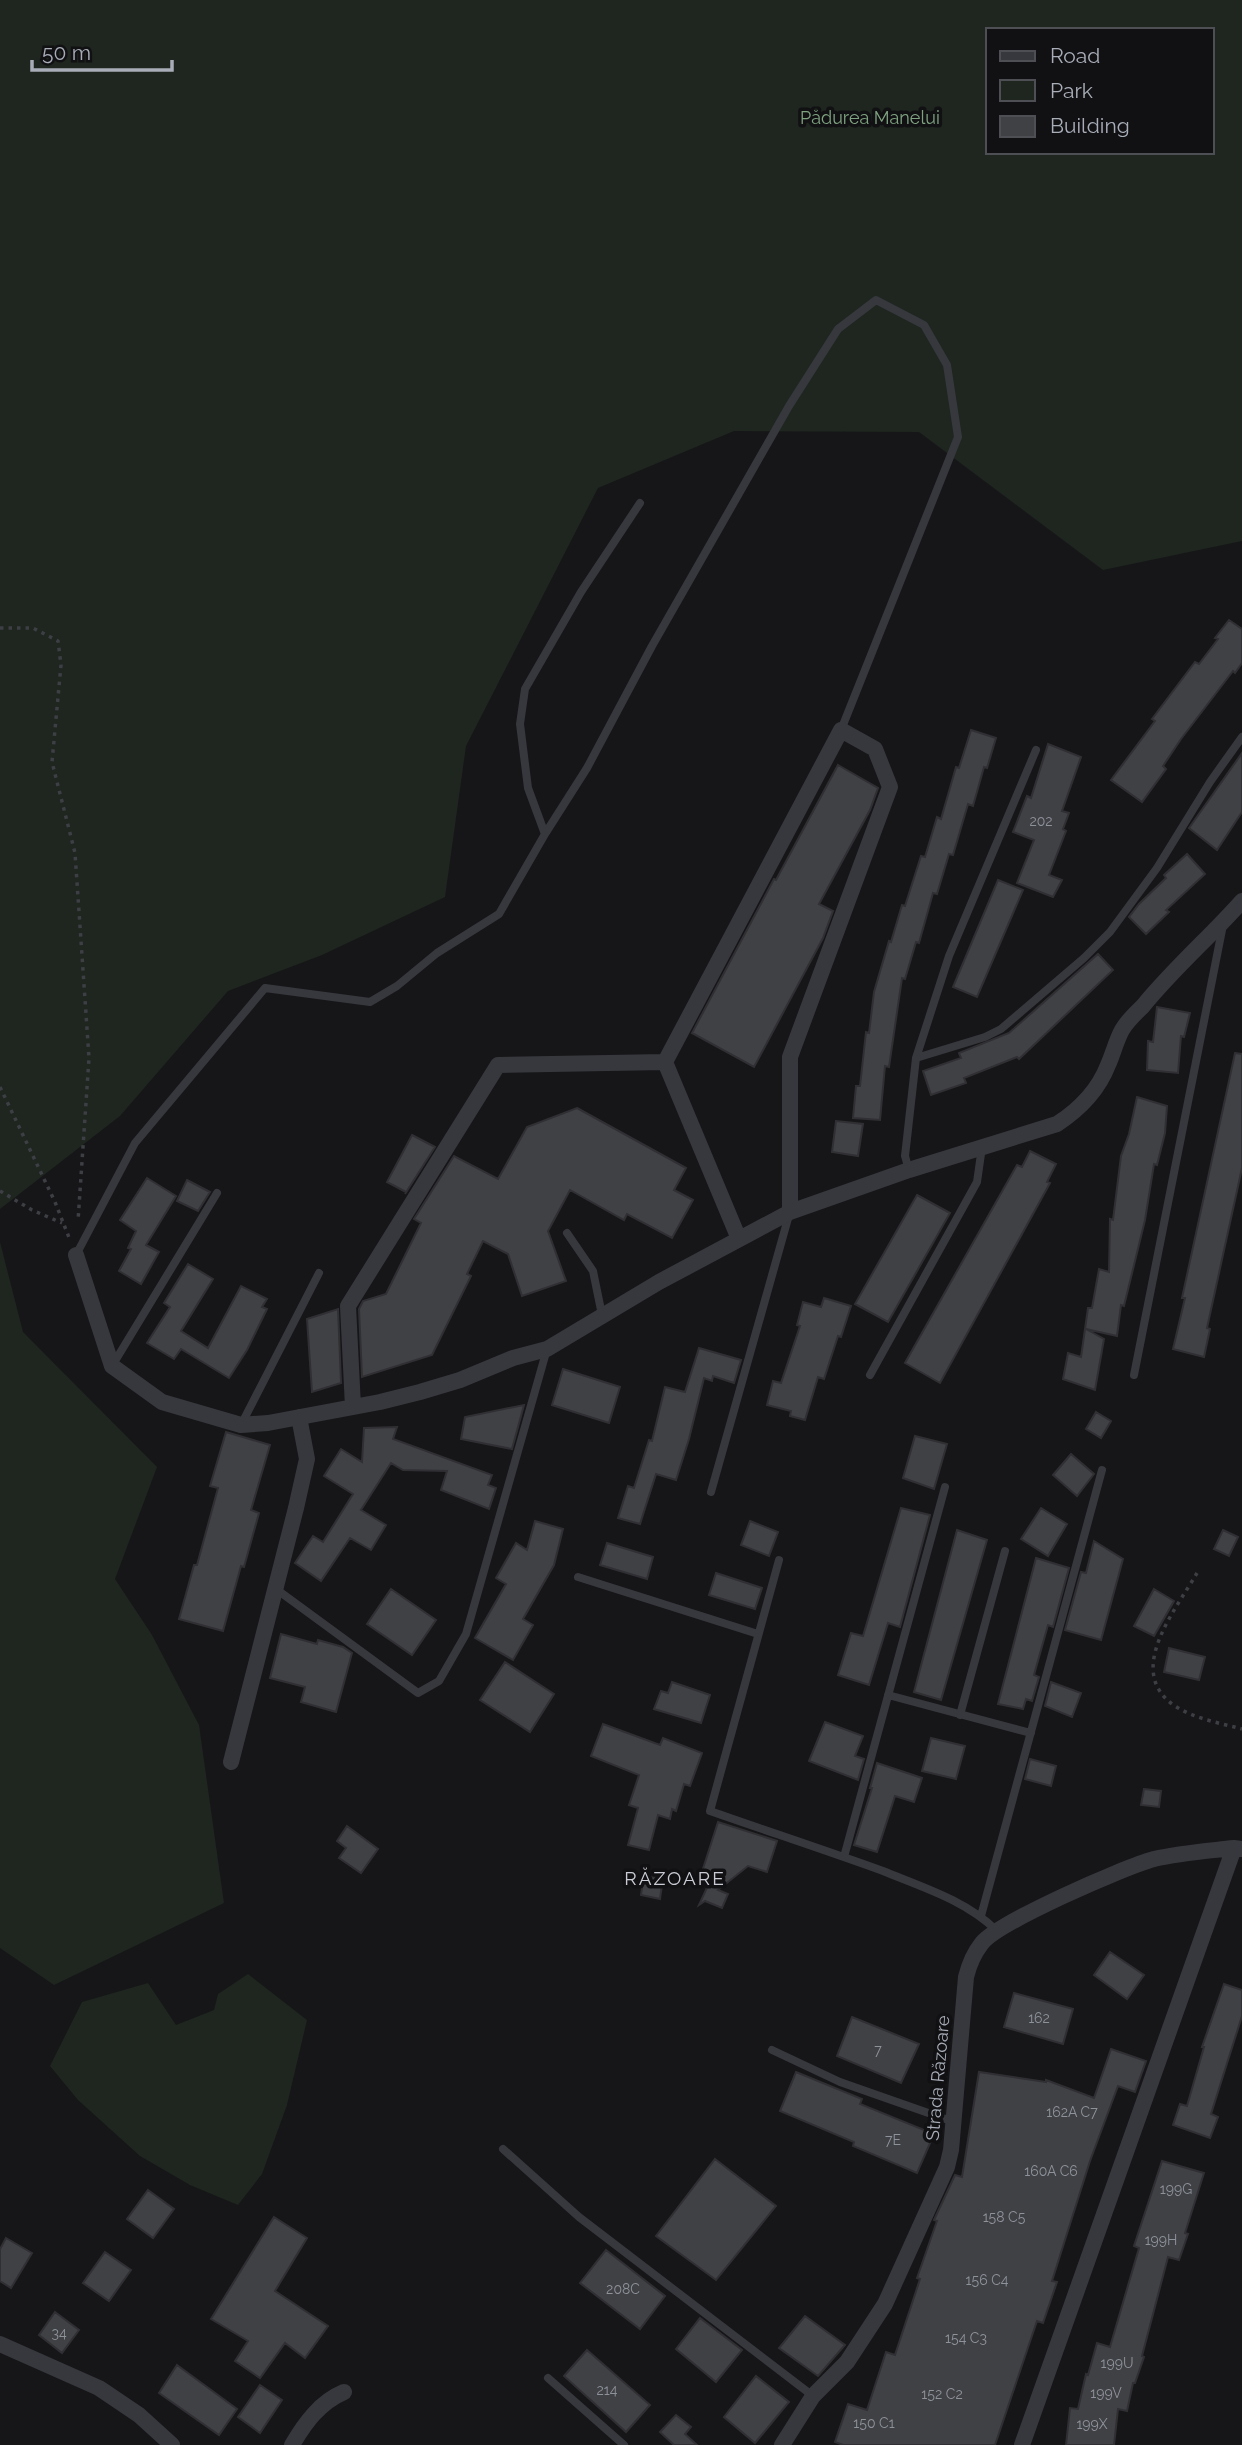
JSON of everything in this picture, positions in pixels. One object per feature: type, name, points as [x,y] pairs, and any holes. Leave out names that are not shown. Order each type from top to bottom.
[{"type":"street","points":[[665,1062],[841,730],[875,749],[890,787],[790,1057],[790,1212]]},
{"type":"street","points":[[76,1255],[112,1366],[162,1402],[241,1424],[268,1423],[420,1392],[460,1380],[513,1358],[547,1349],[601,1315],[790,1212],[909,1170],[1056,1124],[1075,1112],[1091,1096],[1107,1070],[1122,1030],[1189,954],[1242,901]]},
{"type":"street","points":[[665,1062],[738,1239]]},
{"type":"street","points":[[353,1407],[348,1306],[498,1065],[665,1062]]},
{"type":"street","points":[[231,1762],[307,1459],[299,1417]]},
{"type":"street","name":"Strada Răzoare","points":[[782,2445],[813,2396],[847,2362],[886,2304],[947,2167],[954,2122],[966,1977],[971,1961],[982,1943],[996,1930],[1091,1885],[1152,1860],[1238,1848],[1022,2445]]},
{"type":"street","points":[[0,2344],[99,2388],[139,2415],[172,2445]]},
{"type":"street","points":[[292,2445],[304,2424],[317,2410],[332,2397],[344,2392]]},
{"type":"lane","points":[[76,1255],[135,1143],[265,988],[370,1002],[397,986],[436,953],[499,914],[587,768],[789,405],[838,329],[876,300],[924,326],[930,335],[947,365],[958,437],[841,730]]},
{"type":"lane","points":[[545,834],[528,788],[520,724],[525,689],[581,592],[640,503]]},
{"type":"lane","points":[[916,1058],[985,1037],[1001,1029],[1084,958],[1110,932],[1137,896],[1242,737]]},
{"type":"lane","points":[[909,1170],[905,1156],[916,1058],[949,956],[1037,750]]},
{"type":"lane","points":[[1134,1375],[1223,922]]},
{"type":"lane","points":[[870,1375],[977,1182],[983,1146]]},
{"type":"lane","points":[[112,1366],[217,1193]]},
{"type":"lane","points":[[711,1492],[790,1212]]},
{"type":"lane","points":[[568,1233],[593,1271],[601,1315]]},
{"type":"lane","points":[[241,1424],[318,1273]]},
{"type":"lane","points":[[276,1589],[418,1693],[439,1681],[466,1634],[547,1349]]},
{"type":"lane","points":[[981,1916],[1102,1470]]},
{"type":"lane","points":[[844,1857],[945,1488]]},
{"type":"lane","points":[[960,1714],[1005,1552]]},
{"type":"lane","points":[[779,1560],[710,1811],[939,1893],[981,1916],[996,1930]]},
{"type":"lane","points":[[578,1577],[758,1634]]},
{"type":"lane","points":[[888,1695],[1031,1733]]},
{"type":"lane","points":[[772,2050],[840,2082],[954,2122]]},
{"type":"lane","points":[[503,2149],[579,2217],[813,2396]]},
{"type":"lane","points":[[548,2378],[624,2445]]},
{"type":"path","points":[[0,628],[33,628],[58,642],[61,665],[52,762],[75,853],[89,1058],[76,1255]]},
{"type":"path","points":[[0,1087],[76,1255]]},
{"type":"path","points":[[0,1191],[32,1210],[64,1224]]},
{"type":"path","points":[[1197,1573],[1158,1641],[1152,1662],[1155,1687],[1175,1706],[1203,1719],[1242,1729]]},
{"type":"green space","name":"Pădurea Manelui","points":[[0,0],[1242,0],[1242,541],[1103,570],[919,432],[734,431],[598,488],[466,746],[445,897],[322,955],[228,991],[120,1116],[0,1209]]},
{"type":"green space","points":[[0,1242],[23,1332],[157,1467],[115,1579],[152,1635],[199,1725],[224,1903],[54,1985],[0,1948]]},
{"type":"green space","points":[[248,1974],[307,2020],[287,2105],[262,2174],[238,2205],[190,2185],[140,2156],[78,2100],[50,2066],[82,2002],[148,1983],[176,2025],[214,2010],[218,1994]]},
{"type":"building","points":[[1229,620],[1242,629],[1242,663],[1181,739],[1163,766],[1166,769],[1142,802],[1111,780],[1155,721],[1152,719],[1195,662],[1199,664]]},
{"type":"building","points":[[971,730],[996,738],[973,806],[968,804],[953,855],[949,854],[937,894],[933,893],[919,943],[916,942],[905,979],[902,978],[889,1067],[885,1066],[880,1120],[853,1118],[856,1086],[860,1086],[874,992],[889,941],[891,942],[902,905],[905,906],[921,856],[925,857],[937,817],[941,819],[956,767],[959,768]]},
{"type":"building","points":[[1048,744],[1081,757],[1062,811],[1069,813],[1063,829],[1066,831],[1049,875],[1062,880],[1053,897],[1017,883],[1034,840],[1013,832],[1027,796],[1031,798]]},
{"type":"building","points":[[1242,753],[1242,812],[1217,850],[1189,828]]},
{"type":"building","points":[[838,765],[878,788],[870,810],[819,904],[833,911],[823,938],[754,1067],[692,1033]]},
{"type":"building","points":[[1187,854],[1205,874],[1166,910],[1169,912],[1146,934],[1129,917],[1166,878],[1164,875]]},
{"type":"building","points":[[998,880],[1023,890],[977,997],[953,987]]},
{"type":"building","points":[[1098,954],[1113,970],[1019,1059],[1017,1057],[964,1078],[966,1083],[931,1095],[923,1071],[961,1058],[959,1053],[1009,1033]]},
{"type":"building","points":[[1157,1007],[1190,1013],[1184,1037],[1181,1036],[1178,1073],[1147,1070],[1148,1041],[1153,1042]]},
{"type":"building","points":[[1235,1053],[1242,1054],[1242,1168],[1207,1328],[1210,1329],[1204,1357],[1173,1349]]},
{"type":"building","points":[[1137,1097],[1167,1106],[1165,1133],[1157,1165],[1154,1164],[1145,1220],[1124,1306],[1121,1305],[1117,1336],[1086,1329],[1104,1339],[1095,1390],[1063,1379],[1068,1353],[1081,1357],[1088,1308],[1092,1308],[1099,1269],[1109,1272],[1110,1219],[1113,1220],[1121,1156]]},
{"type":"building","points":[[577,1108],[686,1168],[674,1190],[693,1200],[672,1238],[627,1214],[624,1220],[570,1190],[548,1231],[566,1281],[522,1296],[508,1254],[483,1241],[467,1274],[471,1276],[432,1355],[362,1377],[359,1309],[363,1301],[386,1294],[421,1223],[414,1219],[454,1156],[498,1179],[527,1127]]},
{"type":"building","points":[[836,1121],[863,1124],[858,1156],[832,1152]]},
{"type":"building","points":[[412,1135],[435,1147],[405,1194],[406,1192],[387,1182]]},
{"type":"building","points":[[1030,1151],[1056,1164],[1047,1182],[1050,1183],[940,1383],[905,1363],[1017,1165],[1022,1167]]},
{"type":"building","points":[[147,1178],[176,1196],[146,1245],[159,1252],[141,1284],[119,1271],[131,1249],[128,1248],[136,1231],[120,1220]]},
{"type":"building","points":[[187,1180],[210,1192],[198,1211],[177,1201]]},
{"type":"building","points":[[917,1195],[950,1213],[888,1322],[855,1304]]},
{"type":"building","points":[[188,1264],[213,1279],[181,1331],[208,1348],[241,1286],[267,1299],[262,1307],[267,1309],[247,1350],[229,1378],[181,1349],[174,1359],[147,1343],[170,1307],[164,1303]]},
{"type":"building","points":[[824,1298],[851,1306],[824,1379],[818,1377],[805,1420],[790,1416],[791,1411],[767,1405],[773,1381],[781,1383],[800,1326],[797,1325],[803,1302],[821,1307]]},
{"type":"building","points":[[338,1309],[341,1383],[312,1392],[307,1319]]},
{"type":"building","points":[[699,1348],[741,1360],[734,1383],[713,1376],[712,1381],[704,1378],[676,1480],[656,1474],[640,1524],[618,1518],[628,1486],[634,1488],[649,1440],[652,1441],[665,1387],[685,1392]]},
{"type":"building","points":[[563,1369],[620,1387],[609,1423],[552,1405]]},
{"type":"building","points":[[524,1405],[512,1449],[461,1439],[465,1417]]},
{"type":"building","points":[[1096,1412],[1111,1421],[1101,1438],[1086,1429]]},
{"type":"building","points":[[397,1427],[393,1439],[492,1475],[488,1485],[496,1488],[489,1509],[441,1490],[447,1471],[403,1470],[391,1463],[361,1510],[386,1525],[371,1550],[350,1538],[321,1581],[295,1563],[313,1536],[323,1542],[353,1494],[324,1476],[341,1449],[362,1462],[364,1428]]},
{"type":"building","points":[[226,1432],[270,1445],[251,1510],[259,1513],[223,1631],[179,1619],[218,1488],[210,1486]]},
{"type":"building","points":[[915,1436],[947,1444],[934,1489],[903,1478]]},
{"type":"building","points":[[1071,1454],[1094,1474],[1077,1496],[1053,1475]]},
{"type":"building","points":[[901,1508],[930,1515],[900,1627],[888,1623],[869,1685],[838,1675],[851,1633],[863,1636]]},
{"type":"building","points":[[1041,1508],[1067,1524],[1048,1556],[1021,1539]]},
{"type":"building","points":[[535,1521],[563,1529],[554,1565],[523,1619],[533,1625],[513,1660],[475,1638],[506,1584],[496,1578],[516,1543],[527,1550]]},
{"type":"building","points":[[750,1521],[778,1532],[769,1556],[741,1545]]},
{"type":"building","points":[[957,1530],[987,1540],[941,1700],[914,1692]]},
{"type":"building","points":[[1223,1530],[1238,1537],[1229,1556],[1214,1549]]},
{"type":"building","points":[[1094,1541],[1123,1559],[1101,1640],[1065,1630],[1081,1572],[1086,1573]]},
{"type":"building","points":[[607,1543],[653,1557],[647,1579],[600,1565]]},
{"type":"building","points":[[1036,1558],[1069,1568],[1053,1627],[1048,1625],[1034,1675],[1039,1677],[1032,1701],[1026,1699],[1023,1709],[998,1704]]},
{"type":"building","points":[[716,1573],[762,1588],[755,1609],[709,1595]]},
{"type":"building","points":[[391,1589],[436,1620],[412,1655],[367,1624]]},
{"type":"building","points":[[1154,1589],[1174,1601],[1154,1636],[1134,1626]]},
{"type":"building","points":[[281,1634],[317,1644],[318,1640],[343,1647],[352,1653],[336,1712],[301,1702],[305,1687],[270,1678]]},
{"type":"building","points":[[1169,1648],[1205,1657],[1199,1680],[1164,1672]]},
{"type":"building","points":[[505,1662],[554,1694],[530,1732],[480,1700]]},
{"type":"building","points":[[672,1682],[710,1695],[701,1723],[654,1709],[661,1691],[668,1693]]},
{"type":"building","points":[[1051,1682],[1081,1693],[1072,1717],[1045,1706]]},
{"type":"building","points":[[825,1722],[863,1736],[855,1756],[864,1759],[858,1780],[809,1761]]},
{"type":"building","points":[[603,1724],[660,1745],[663,1738],[702,1753],[690,1786],[684,1784],[676,1811],[672,1809],[670,1819],[658,1815],[649,1850],[628,1845],[638,1808],[629,1805],[639,1775],[591,1756]]},
{"type":"building","points":[[931,1738],[965,1746],[956,1779],[922,1771]]},
{"type":"building","points":[[1030,1759],[1056,1766],[1051,1786],[1025,1779]]},
{"type":"building","points":[[877,1763],[922,1778],[914,1802],[895,1796],[877,1852],[854,1845]]},
{"type":"building","points":[[1144,1789],[1161,1791],[1159,1807],[1141,1805]]},
{"type":"building","points":[[718,1822],[777,1841],[767,1872],[748,1866],[718,1890],[728,1894],[722,1908],[705,1901],[699,1905],[711,1879],[701,1875]]},
{"type":"building","points":[[347,1826],[378,1849],[361,1873],[339,1858],[346,1848],[337,1841]]},
{"type":"building","points":[[644,1875],[663,1878],[660,1899],[641,1895]]},
{"type":"building","points":[[1110,1952],[1144,1975],[1127,1999],[1094,1975]]},
{"type":"building","points":[[1224,1984],[1242,1990],[1242,2016],[1211,2114],[1218,2117],[1210,2138],[1173,2125],[1180,2104],[1187,2106],[1202,2047]]},
{"type":"building","points":[[1014,1993],[1073,2009],[1063,2044],[1004,2027]]},
{"type":"building","points":[[852,2017],[919,2044],[901,2083],[837,2056]]},
{"type":"building","points":[[1111,2049],[1146,2061],[1135,2092],[1118,2086],[1090,2161],[1052,2281],[1057,2282],[1043,2323],[1037,2321],[995,2445],[843,2445],[835,2442],[848,2404],[867,2410],[886,2352],[895,2355],[937,2221],[934,2220],[955,2175],[962,2177],[979,2072],[1046,2080],[1094,2098]]},
{"type":"building","points":[[796,2072],[862,2099],[860,2104],[934,2134],[917,2173],[853,2146],[854,2142],[780,2111]]},
{"type":"building","points":[[715,2159],[776,2206],[716,2280],[656,2236]]},
{"type":"building","points":[[1162,2161],[1204,2173],[1185,2233],[1188,2234],[1179,2260],[1168,2257],[1142,2356],[1144,2357],[1133,2383],[1127,2411],[1118,2409],[1114,2445],[1066,2445],[1070,2408],[1078,2409],[1097,2343],[1110,2347],[1139,2248],[1134,2246]]},
{"type":"building","points":[[148,2190],[174,2209],[153,2238],[127,2219]]},
{"type":"building","points":[[274,2217],[307,2238],[275,2291],[328,2326],[305,2358],[285,2343],[260,2378],[235,2361],[248,2341],[211,2319]]},
{"type":"building","points":[[6,2238],[32,2253],[11,2288],[0,2281],[0,2249]]},
{"type":"building","points":[[606,2250],[665,2296],[640,2329],[580,2283]]},
{"type":"building","points":[[105,2252],[131,2270],[109,2301],[83,2283]]},
{"type":"building","points":[[55,2312],[79,2330],[62,2353],[39,2335]]},
{"type":"building","points":[[805,2316],[845,2345],[818,2376],[779,2348]]},
{"type":"building","points":[[700,2318],[742,2350],[716,2382],[676,2349]]},
{"type":"building","points":[[587,2350],[650,2405],[626,2432],[564,2376]]},
{"type":"building","points":[[177,2365],[237,2409],[219,2435],[159,2393]]},
{"type":"building","points":[[756,2376],[789,2402],[755,2443],[724,2417]]},
{"type":"building","points":[[260,2385],[282,2400],[260,2433],[238,2417]]},
{"type":"building","points":[[676,2415],[691,2427],[685,2434],[697,2445],[674,2445],[660,2432]]},
{"type":"district","name":"RĂZOARE","points":[[675,1878]]}]
